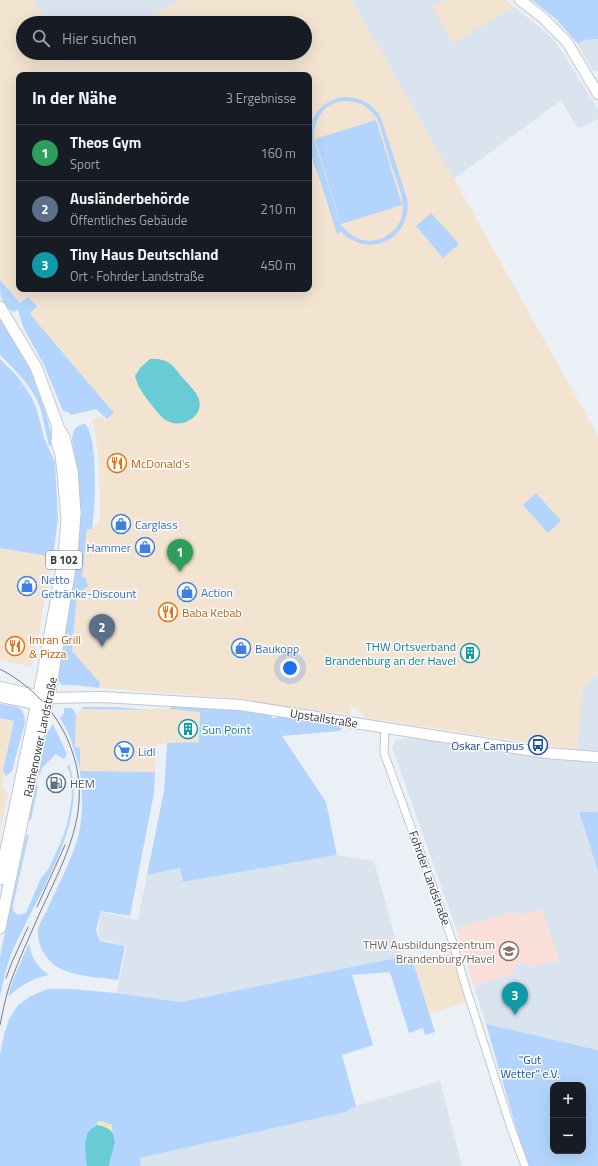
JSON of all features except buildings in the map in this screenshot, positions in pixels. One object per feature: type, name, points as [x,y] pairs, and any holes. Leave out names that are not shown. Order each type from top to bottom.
[{"type":"main road","name":"Rathenower Landstraße","points":[[0,307],[36,367],[58,427],[64,437],[72,471],[75,513],[72,555],[0,880]]},
{"type":"main road","name":"Rathenower Landstraße","points":[[0,928],[32,774],[39,731],[41,699]]},
{"type":"street","points":[[520,0],[542,17],[567,42],[598,94]]},
{"type":"street","points":[[0,687],[41,699]]},
{"type":"street","points":[[0,697],[41,699]]},
{"type":"street","name":"Upstallstraße","points":[[41,699],[102,697],[212,702],[274,710],[546,753],[598,757]]},
{"type":"street","name":"Fohrder Landstraße","points":[[386,728],[384,753],[452,940],[466,990],[525,1166]]},
{"type":"shaded area","points":[[0,0],[34,0],[44,16],[16,16],[16,60],[70,60],[71,62],[75,60],[312,60],[312,16],[151,16],[179,0],[352,0],[598,436],[598,674],[583,688],[577,750],[367,718],[350,704],[351,715],[218,697],[99,688],[99,683],[72,651],[77,595],[82,578],[87,529],[92,529],[100,520],[99,460],[94,426],[91,420],[100,416],[106,420],[114,413],[30,314],[37,306],[28,297],[20,303],[0,280]]},
{"type":"shaded area","points":[[34,0],[179,0],[151,16],[44,16]]},
{"type":"shaded area","points":[[352,0],[445,0],[432,7],[453,43],[514,7],[540,27],[555,41],[598,109],[598,119],[578,129],[561,100],[454,179]]},
{"type":"shaded area","points":[[445,0],[505,0],[514,7],[452,44],[432,7]]},
{"type":"shaded area","points":[[598,39],[598,72],[593,71],[578,44],[584,40]]},
{"type":"shaded area","points":[[150,359],[161,360],[169,363],[197,394],[200,404],[199,411],[190,420],[184,423],[177,423],[164,419],[142,393],[135,376],[140,368]]},
{"type":"shaded area","points":[[0,548],[53,557],[32,667],[0,660]]},
{"type":"shaded area","points":[[598,674],[598,812],[579,812],[598,871],[598,1050],[486,1024],[474,986],[506,976],[515,964],[521,963],[533,967],[559,960],[542,909],[517,916],[515,911],[456,928],[392,747],[395,740],[411,738],[577,755],[583,688]]},
{"type":"shaded area","points":[[83,709],[169,709],[200,712],[199,742],[156,744],[155,772],[80,771],[80,748],[75,748],[76,714]]},
{"type":"shaded area","points":[[0,718],[14,721],[3,770],[4,775],[2,786],[8,794],[0,832]]},
{"type":"shaded area","points":[[337,855],[374,861],[401,958],[179,1002],[116,993],[127,946],[101,940],[98,930],[101,912],[138,920],[147,875],[181,868],[183,882]]},
{"type":"shaded area","name":"THW Ausbildungszentrum Brandenburg/Havel","points":[[542,909],[559,960],[533,967],[521,963],[515,964],[514,971],[511,974],[474,986],[456,928],[515,911],[517,916]]},
{"type":"shaded area","points":[[451,952],[467,1002],[429,1014],[414,963]]},
{"type":"shaded area","points":[[440,1081],[462,1166],[141,1166],[140,1158],[344,1112],[356,1106]]},
{"type":"shaded area","points":[[97,1125],[106,1127],[114,1135],[115,1140],[109,1166],[87,1166],[85,1151],[87,1136],[88,1132]]},
{"type":"green space","points":[[532,0],[598,0],[598,39],[584,40],[578,44],[556,19]]},
{"type":"green space","points":[[342,97],[359,99],[374,108],[381,118],[407,198],[407,212],[403,224],[396,234],[387,240],[376,244],[364,244],[352,240],[341,232],[337,234],[312,158],[312,121],[321,108],[327,103]],"holes":[[[348,101],[358,103],[366,107],[378,120],[400,189],[403,207],[399,223],[394,230],[383,238],[371,241],[356,238],[341,225],[314,139],[316,124],[322,112],[327,107],[340,102]]]},
{"type":"green space","points":[[376,120],[402,205],[341,224],[315,139]]},
{"type":"green space","points":[[431,213],[459,244],[443,258],[416,226]]},
{"type":"green space","points":[[0,280],[20,303],[28,297],[37,306],[30,314],[114,413],[107,419],[96,409],[70,415],[70,413],[63,411],[44,365],[23,327],[18,310],[13,312],[3,302]]},
{"type":"green space","points":[[0,316],[31,371],[46,414],[54,445],[49,446],[41,410],[34,394],[24,380],[0,355]]},
{"type":"green space","points":[[0,359],[17,376],[31,396],[37,410],[44,438],[55,462],[58,519],[53,557],[0,548]]},
{"type":"green space","points":[[85,424],[89,432],[94,458],[94,506],[92,529],[87,529],[82,577],[86,578],[86,582],[89,585],[77,595],[72,651],[100,683],[99,688],[62,685],[58,681],[79,547],[79,484],[72,438],[76,428],[79,425]]},
{"type":"green space","points":[[536,493],[561,521],[548,533],[523,505]]},
{"type":"green space","points":[[0,704],[15,706],[21,710],[25,717],[25,723],[12,771],[6,776],[3,770],[14,721],[0,718]]},
{"type":"green space","points":[[174,705],[270,712],[272,718],[277,718],[278,713],[342,728],[340,731],[282,736],[326,802],[337,855],[183,882],[180,868],[147,875],[164,791],[167,743],[199,742],[200,712],[169,709]]},
{"type":"green space","points":[[82,707],[116,707],[148,710],[83,709]]},
{"type":"green space","points":[[64,708],[72,708],[76,714],[75,747],[80,748],[80,769],[70,737],[60,718],[64,713]]},
{"type":"green space","points":[[53,724],[67,754],[64,759],[56,754],[42,768],[40,775],[38,772],[46,735]]},
{"type":"green space","points":[[69,764],[74,787],[72,812],[65,838],[55,864],[9,960],[0,996],[0,956],[26,836],[29,834],[13,905],[13,911],[18,915],[26,913],[41,878],[48,870],[67,825],[72,797],[70,772],[67,767]]},
{"type":"green space","points":[[80,771],[155,772],[154,793],[130,916],[101,911],[96,930],[100,941],[125,946],[118,980],[86,976],[63,970],[52,963],[46,956],[38,937],[38,929],[40,924],[72,854],[78,837],[82,809]]},
{"type":"green space","points":[[35,785],[38,787],[31,820],[28,819]]},
{"type":"green space","points":[[579,812],[598,812],[598,871]]},
{"type":"green space","points":[[29,943],[35,961],[49,975],[27,983],[8,997],[12,982]]},
{"type":"green space","points":[[411,955],[435,1032],[425,1035],[423,1028],[409,1033],[390,972],[352,975],[373,1045],[342,1055],[356,1106],[345,1112],[140,1158],[141,1166],[109,1166],[115,1137],[111,1125],[98,1121],[97,1125],[91,1129],[85,1152],[87,1166],[0,1166],[0,1054],[9,1019],[18,1005],[31,996],[47,989],[71,989],[116,993],[180,1002]]},
{"type":"green space","name":"\"Gut Wetter\" e.V.","points":[[486,1024],[598,1050],[598,1166],[527,1166]]},
{"type":"sand","points":[[98,1121],[112,1125],[112,1131],[97,1125]]},
{"type":"tram line","points":[[0,669],[28,688],[52,713],[64,732],[74,757],[79,781],[79,804],[75,827],[68,849],[14,973],[6,997],[0,1025]]},
{"type":"tram line","points":[[37,907],[65,845]]},
{"type":"tram line","points":[[6,978],[28,927]]},
{"type":"place","name":"McDonald's","points":[[117,463]]},
{"type":"place","name":"Carglass","points":[[121,524]]},
{"type":"place","name":"Hammer","points":[[145,547]]},
{"type":"place","name":"Theos Gym","points":[[180,572]]},
{"type":"place","name":"Netto Getränke-Discount","points":[[27,586]]},
{"type":"place","name":"Action","points":[[187,592]]},
{"type":"place","name":"Baba Kebab","points":[[168,612]]},
{"type":"place","name":"Imran Grill & Pizza","points":[[15,646]]},
{"type":"place","name":"Ausländerbehörde","points":[[102,647]]},
{"type":"place","name":"Baukopp","points":[[241,648]]},
{"type":"place","name":"THW Ortsverband Brandenburg an der Havel","points":[[470,653]]},
{"type":"place","name":"Sun Point","points":[[188,729]]},
{"type":"place","name":"Oskar Campus","points":[[538,745]]},
{"type":"place","name":"Lidl","points":[[124,751]]},
{"type":"place","name":"HEM","points":[[56,783]]},
{"type":"place","name":"THW Ausbildungszentrum Brandenburg/Havel","points":[[509,951]]},
{"type":"place","name":"Tiny Haus Deutschland","points":[[515,1015]]}]
